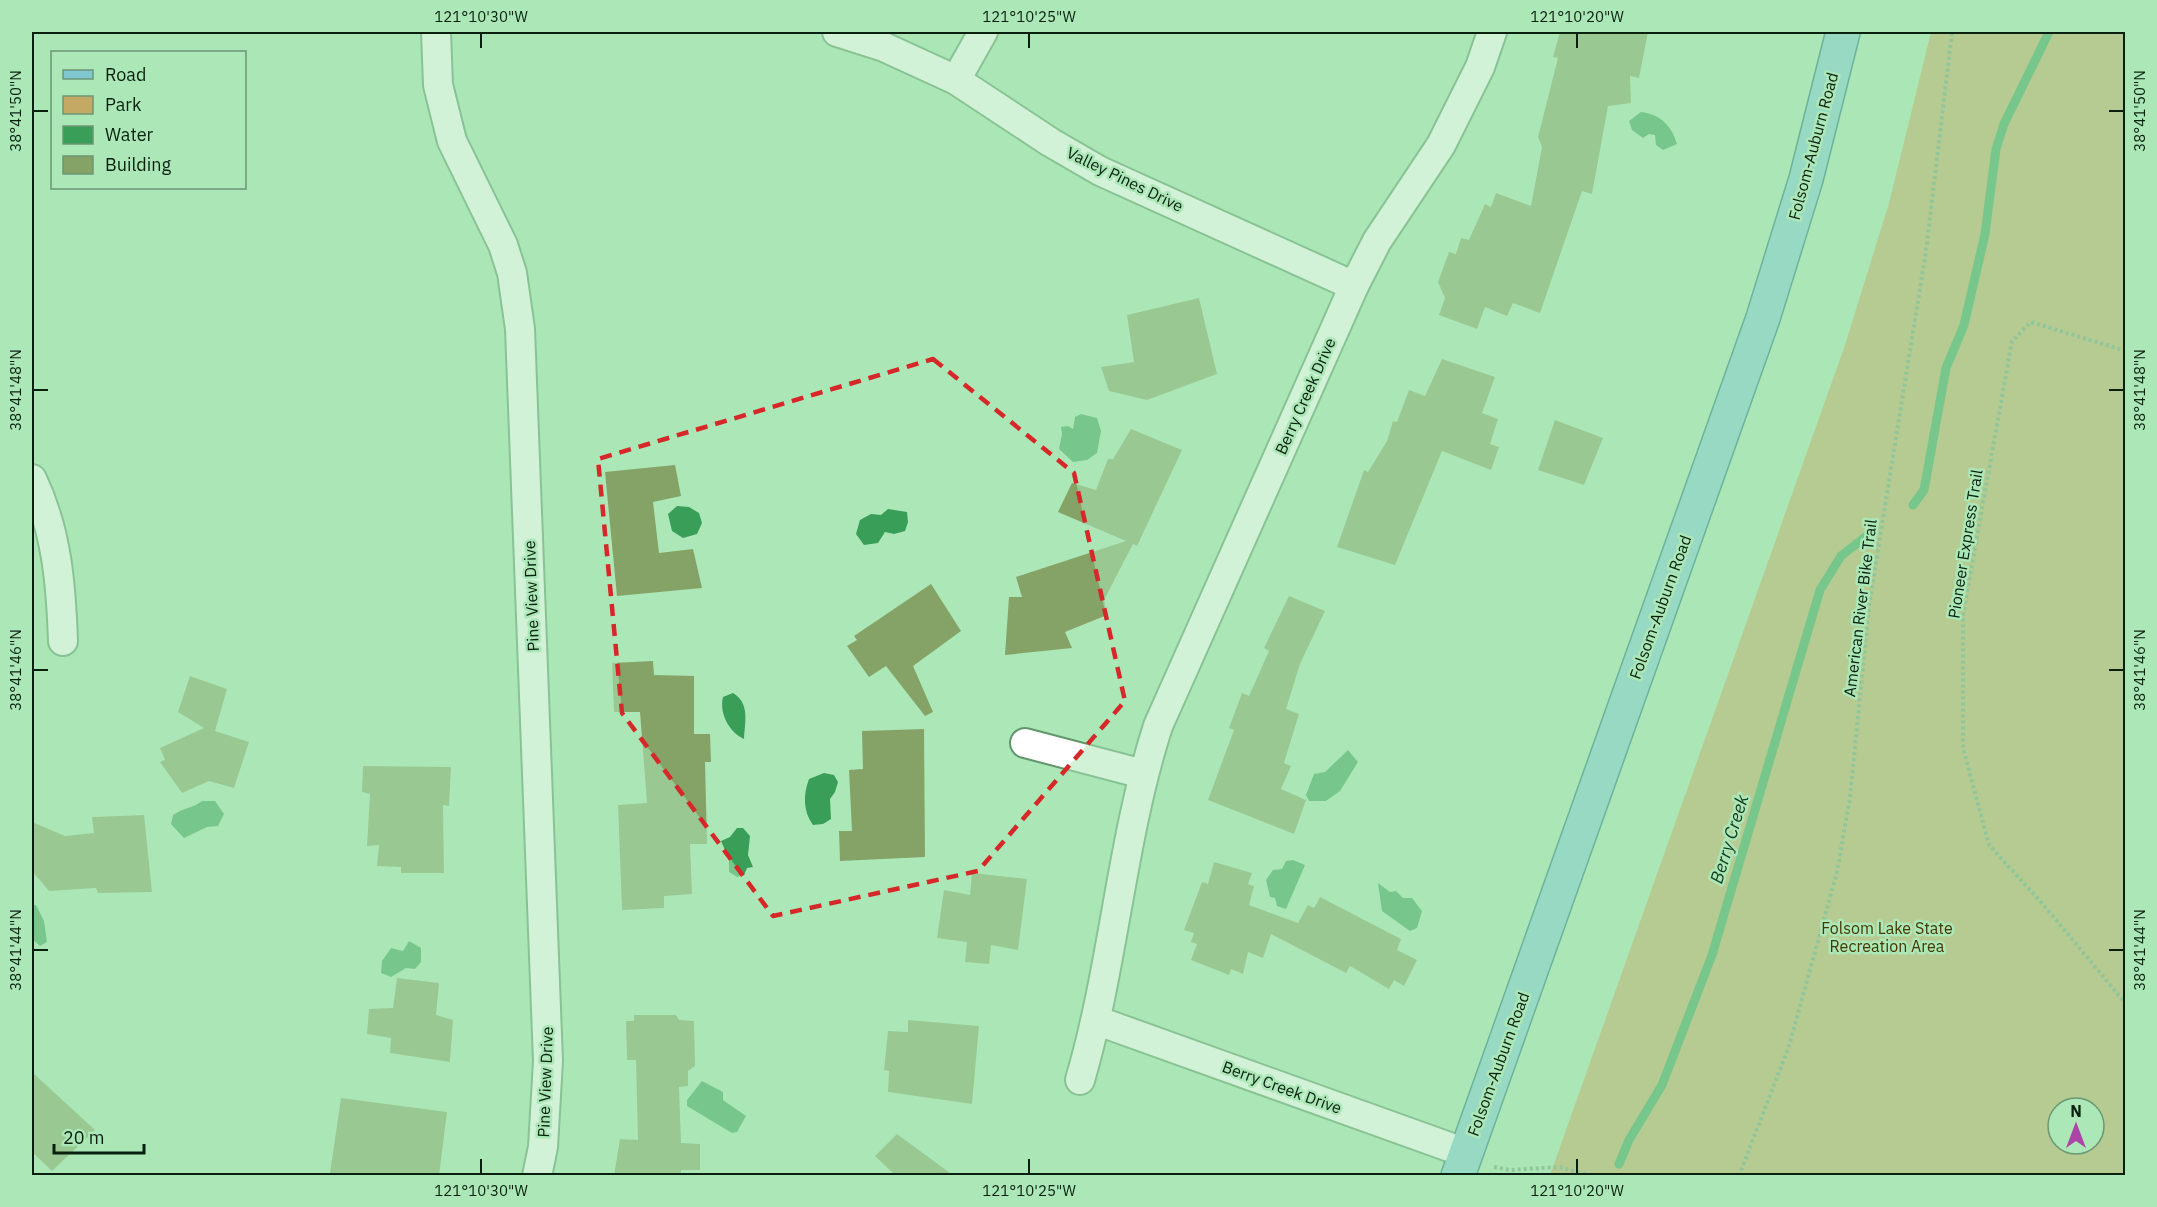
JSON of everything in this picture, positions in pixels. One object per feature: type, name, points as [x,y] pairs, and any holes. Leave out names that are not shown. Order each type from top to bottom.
[{"type":"main road","name":"Folsom-Auburn Road","points":[[1462,1164],[1763,318],[1806,179],[1843,32]]},
{"type":"street","name":"Pine View Drive","points":[[436,32],[438,85],[452,141],[503,245],[512,273],[520,329],[548,1061],[543,1147],[537,1176]]},
{"type":"street","name":"Valley Pines Drive","points":[[837,32],[884,46],[956,80],[1050,142],[1100,171],[1354,286]]},
{"type":"street","points":[[956,80],[983,32]]},
{"type":"street","name":"Berry Creek Drive","points":[[1080,1080],[1098,1021],[1143,774],[1158,726],[1354,286],[1377,241],[1441,145],[1480,67],[1492,32]]},
{"type":"street","points":[[32,479],[51,532],[60,578],[63,641]]},
{"type":"street","points":[[1024,743],[1143,774]]},
{"type":"street","name":"Berry Creek Drive","points":[[1098,1021],[1462,1164]]},
{"type":"path","name":"American River Bike Trail","points":[[1739,1176],[1789,1046],[1837,872],[1850,797],[1869,606],[1926,251],[1952,32]]},
{"type":"path","name":"Pioneer Express Trail","points":[[2126,351],[2031,322],[2012,341],[1963,615],[1963,748],[1989,845],[2042,902],[2126,1004]]},
{"type":"path","points":[[1462,1164],[1499,1169],[1559,1167],[1592,1176]]},
{"type":"path","points":[[2121,1176],[2126,1171]]},
{"type":"highlighted area","points":[[933,359],[1074,473],[1125,701],[978,871],[773,916],[622,713],[598,459]]},
{"type":"green space","name":"Folsom Lake State Recreation Area","points":[[1931,32],[2125,32],[2125,1175],[1550,1175],[1845,345],[1889,203]]},
{"type":"water","points":[[1641,112],[1654,115],[1664,122],[1672,132],[1677,144],[1663,150],[1656,145],[1655,135],[1649,134],[1643,138],[1632,130],[1629,121]]},
{"type":"water","points":[[1081,414],[1097,418],[1101,431],[1097,453],[1087,460],[1073,462],[1059,449],[1061,427],[1068,426],[1073,429],[1075,417]]},
{"type":"water","points":[[677,506],[689,507],[699,513],[702,523],[697,534],[683,538],[672,531],[668,514]]},
{"type":"water","points":[[888,509],[907,512],[908,522],[905,531],[894,534],[885,532],[878,543],[864,545],[856,534],[860,520],[871,514],[881,515]]},
{"type":"water","points":[[733,693],[744,707],[744,739],[730,727],[722,709],[723,697]]},
{"type":"water","points":[[1348,750],[1358,762],[1340,791],[1326,801],[1309,801],[1306,795],[1314,774],[1325,772]]},
{"type":"water","points":[[824,773],[834,775],[838,782],[830,799],[831,819],[823,824],[813,825],[806,809],[806,791],[809,779]]},
{"type":"water","points":[[202,801],[215,801],[224,814],[218,826],[207,827],[184,838],[171,824],[173,815]]},
{"type":"water","points":[[737,828],[743,828],[750,836],[748,855],[753,867],[747,868],[744,875],[737,877],[729,872],[729,859],[721,841],[730,837]]},
{"type":"water","points":[[1293,860],[1305,865],[1286,909],[1277,906],[1275,898],[1270,897],[1266,880],[1273,870],[1282,869],[1286,861]]},
{"type":"water","points":[[1378,883],[1390,892],[1396,891],[1403,898],[1412,898],[1422,911],[1417,928],[1410,931],[1382,911]]},
{"type":"water","points":[[36,905],[44,921],[47,942],[40,946],[32,939],[32,906]]},
{"type":"water","points":[[409,941],[421,948],[421,962],[415,969],[406,968],[391,977],[381,973],[382,961],[391,948],[403,951]]},
{"type":"water","points":[[702,1081],[723,1092],[723,1100],[746,1116],[737,1132],[732,1133],[687,1106],[687,1100]]},
{"type":"building","points":[[1560,32],[1648,32],[1639,78],[1630,76],[1631,103],[1608,106],[1592,194],[1582,191],[1540,313],[1513,303],[1507,316],[1485,307],[1477,329],[1439,315],[1445,298],[1438,282],[1449,252],[1456,254],[1461,238],[1469,240],[1485,204],[1491,207],[1496,193],[1531,206],[1542,147],[1538,137],[1558,58],[1553,57]]},
{"type":"building","points":[[1199,298],[1217,374],[1147,400],[1109,391],[1101,367],[1134,362],[1127,315]]},
{"type":"building","points":[[1442,359],[1495,377],[1482,413],[1498,419],[1490,444],[1499,447],[1491,470],[1442,451],[1395,565],[1337,547],[1364,470],[1368,472],[1387,441],[1393,421],[1397,422],[1409,390],[1425,396]]},
{"type":"building","points":[[1555,420],[1603,438],[1584,485],[1538,470]]},
{"type":"building","points":[[1131,429],[1182,450],[1137,546],[1133,544],[1104,600],[1107,615],[1065,632],[1072,648],[1005,655],[1009,597],[1022,597],[1016,577],[1126,541],[1058,512],[1072,483],[1096,490],[1108,459],[1113,459]]},
{"type":"building","points":[[675,465],[681,496],[653,502],[659,553],[693,549],[702,588],[617,596],[605,472]]},
{"type":"building","points":[[931,584],[961,631],[913,666],[933,712],[925,716],[886,666],[869,677],[847,646],[857,640],[854,636]]},
{"type":"building","points":[[1289,596],[1325,611],[1300,664],[1286,709],[1299,714],[1284,763],[1291,766],[1281,789],[1306,800],[1294,834],[1208,800],[1234,730],[1229,728],[1242,693],[1249,696],[1269,651],[1264,648]]},
{"type":"building","points":[[653,661],[654,675],[694,676],[694,734],[710,734],[711,762],[705,762],[707,844],[690,844],[692,894],[664,896],[664,908],[622,910],[618,805],[647,803],[640,712],[614,712],[612,663]]},
{"type":"building","points":[[190,676],[227,689],[215,731],[249,742],[234,788],[209,781],[182,793],[160,762],[165,760],[160,748],[204,728],[178,712]]},
{"type":"building","points":[[924,729],[925,857],[840,861],[839,831],[852,831],[849,770],[863,769],[862,731]]},
{"type":"building","points":[[363,766],[451,767],[449,806],[443,805],[444,873],[401,873],[401,867],[377,866],[379,845],[367,846],[370,794],[362,792]]},
{"type":"building","points":[[144,815],[152,892],[98,893],[96,888],[49,891],[32,871],[32,822],[65,836],[94,833],[92,817]]},
{"type":"building","points":[[1214,862],[1252,873],[1248,884],[1254,886],[1249,905],[1298,923],[1308,905],[1314,908],[1320,897],[1401,939],[1397,950],[1417,960],[1404,986],[1394,980],[1389,989],[1350,966],[1346,973],[1271,934],[1263,958],[1248,952],[1243,974],[1231,969],[1229,975],[1191,960],[1197,944],[1191,942],[1194,933],[1184,930],[1202,882],[1208,884]]},
{"type":"building","points":[[972,873],[1027,879],[1018,950],[991,945],[989,964],[965,962],[967,942],[937,938],[944,890],[970,895]]},
{"type":"building","points":[[397,978],[439,983],[436,1015],[453,1020],[450,1062],[390,1053],[391,1038],[367,1034],[369,1009],[393,1008]]},
{"type":"building","points":[[634,1015],[676,1015],[679,1020],[694,1021],[695,1066],[688,1071],[688,1086],[679,1087],[681,1143],[700,1144],[700,1170],[681,1170],[681,1176],[614,1176],[620,1139],[638,1140],[636,1060],[627,1060],[626,1021],[634,1021]]},
{"type":"building","points":[[908,1020],[979,1026],[972,1104],[888,1092],[889,1071],[884,1070],[888,1031],[908,1032]]},
{"type":"building","points":[[32,1072],[95,1130],[52,1171],[32,1152]]},
{"type":"building","points":[[341,1098],[447,1112],[439,1176],[346,1176],[330,1173]]},
{"type":"building","points":[[897,1134],[954,1176],[896,1176],[875,1156]]},
{"type":"waterway","points":[[1913,505],[1924,490],[1946,368],[1964,325],[1985,234],[1996,149],[2004,124],[2049,32]]},
{"type":"waterway","name":"Berry Creek","points":[[1619,1164],[1629,1140],[1662,1085],[1712,955],[1820,590],[1841,556],[1873,531]]}]
